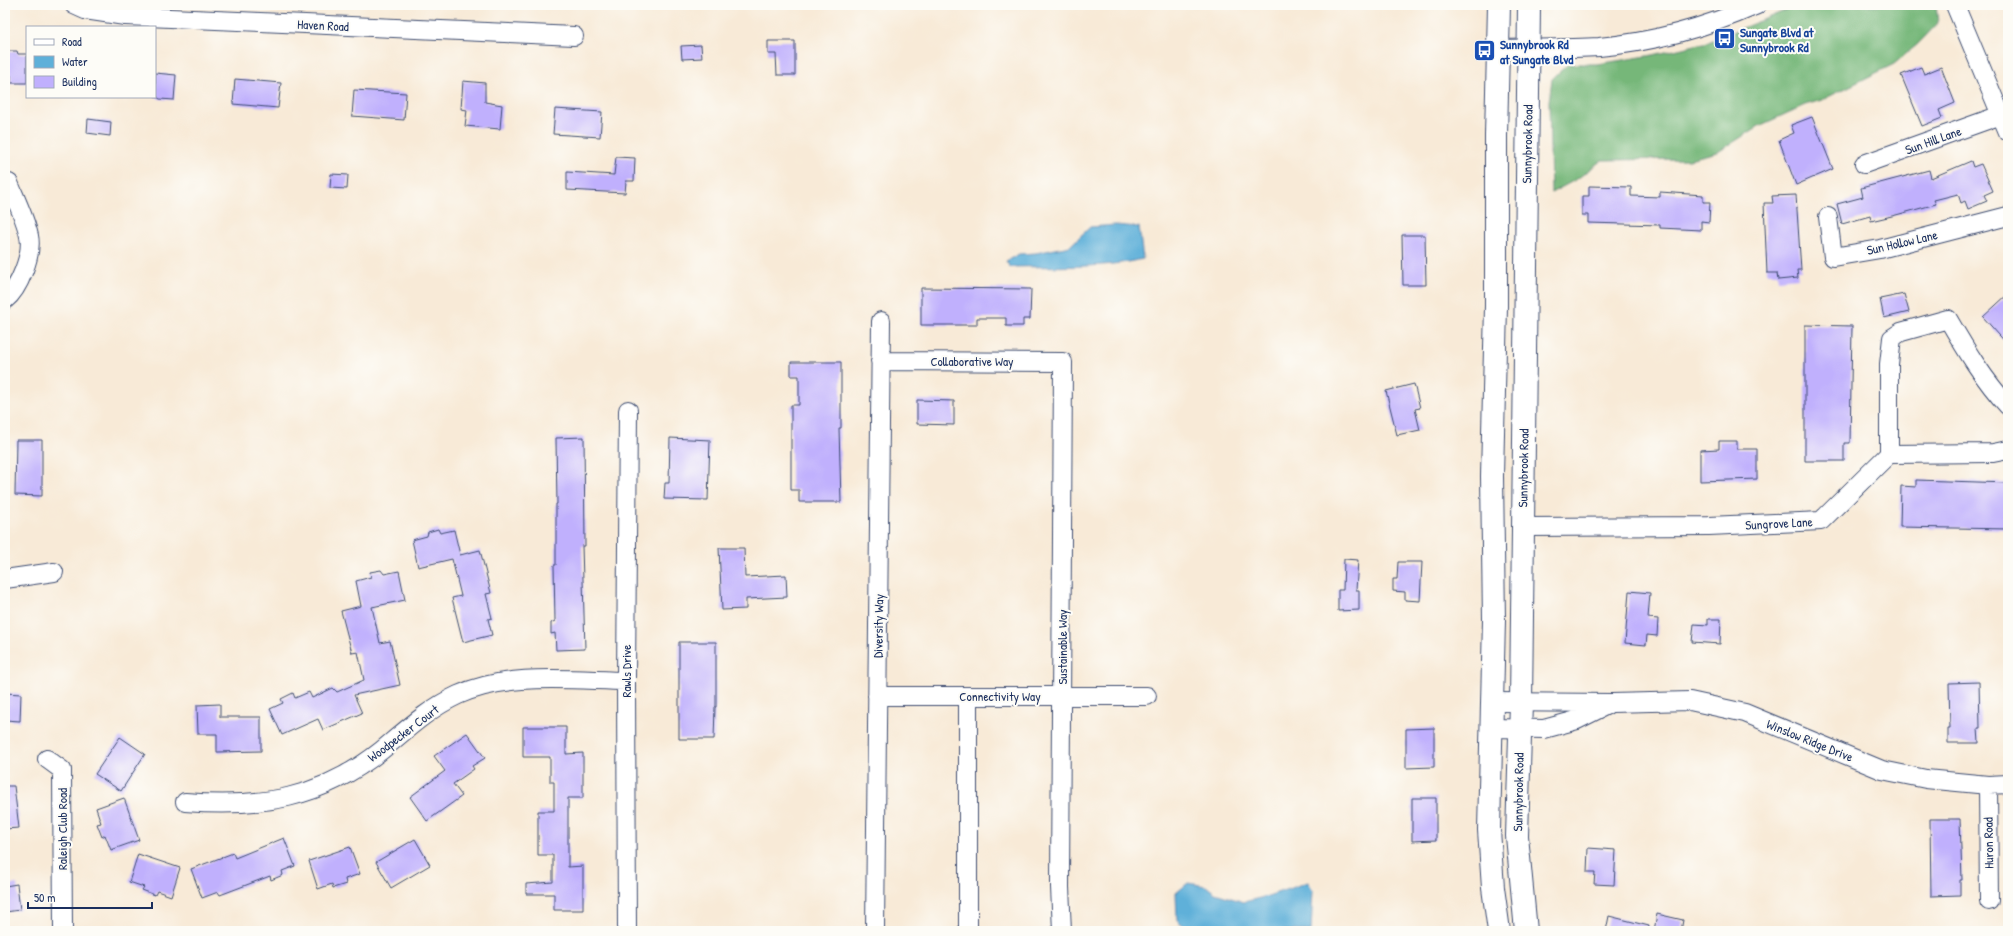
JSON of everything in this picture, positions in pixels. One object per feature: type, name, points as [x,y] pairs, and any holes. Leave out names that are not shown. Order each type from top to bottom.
[{"type":"main road","points":[[1499,5],[1496,306],[1492,476],[1494,620],[1489,830],[1493,888],[1499,931]]},
{"type":"main road","name":"Sunnybrook Road","points":[[1526,931],[1517,836],[1521,703],[1522,527],[1530,48],[1529,5]]},
{"type":"street","name":"Haven Road","points":[[74,5],[85,10],[125,16],[574,36]]},
{"type":"street","points":[[1498,49],[1599,47],[1645,41],[1685,32],[1757,5]]},
{"type":"street","points":[[1955,5],[2008,132]]},
{"type":"street","name":"Sun Hill Lane","points":[[1864,164],[2001,116]]},
{"type":"street","points":[[5,300],[20,280],[28,259],[29,236],[9,184]]},
{"type":"street","name":"Sun Hollow Lane","points":[[1828,217],[1833,257],[1880,249],[2008,216]]},
{"type":"street","points":[[2008,406],[1969,356],[1948,319],[1901,332],[1892,338],[1889,364],[1890,454],[1993,452],[2008,450]]},
{"type":"street","name":"Diversity Way","points":[[875,931],[881,321]]},
{"type":"street","name":"Collaborative Way","points":[[880,360],[1063,362]]},
{"type":"street","name":"Sustainable Way","points":[[1062,931],[1060,887],[1063,362]]},
{"type":"street","name":"Rawls Drive","points":[[627,931],[626,681],[628,410]]},
{"type":"street","name":"Sungrove Lane","points":[[1522,527],[1709,526],[1821,521],[1890,454]]},
{"type":"street","points":[[5,580],[54,572]]},
{"type":"street","name":"Woodpecker Court","points":[[185,802],[214,804],[250,803],[280,799],[310,792],[336,781],[358,767],[432,710],[458,695],[476,688],[499,683],[529,680],[626,681]]},
{"type":"street","name":"Connectivity Way","points":[[877,696],[1147,696]]},
{"type":"street","points":[[968,696],[968,931]]},
{"type":"street","name":"Winslow Ridge Drive","points":[[1491,702],[1690,702],[1745,713],[1882,770],[1926,779],[1988,785],[2008,784]]},
{"type":"street","name":"Winslow Ridge Drive","points":[[1491,728],[1519,730],[1544,729],[1577,720],[1612,703]]},
{"type":"street","name":"Raleigh Club Road","points":[[47,759],[62,770],[63,931]]},
{"type":"street","name":"Huron Road","points":[[1988,785],[1989,901]]},
{"type":"green space","points":[[1795,5],[1936,5],[1938,23],[1918,44],[1894,64],[1822,100],[1805,105],[1759,126],[1718,152],[1689,159],[1602,160],[1577,179],[1551,193],[1549,101],[1552,79],[1568,64],[1598,64],[1653,55],[1708,42],[1782,12]]},
{"type":"water","points":[[1115,225],[1139,227],[1143,259],[1093,266],[1060,267],[1010,267],[1006,261],[1019,254],[1036,253],[1070,246],[1090,227]]},
{"type":"water","points":[[1308,882],[1313,890],[1311,931],[1188,929],[1177,920],[1176,893],[1188,883],[1206,886],[1215,893],[1244,902],[1268,896]]},
{"type":"building","points":[[768,41],[795,41],[795,75],[777,75],[776,54],[768,54]]},
{"type":"building","points":[[701,45],[702,58],[682,59],[681,46]]},
{"type":"building","points":[[5,51],[17,51],[18,54],[26,54],[26,83],[11,83],[11,75],[5,75]]},
{"type":"building","points":[[1921,67],[1924,74],[1941,67],[1955,103],[1939,110],[1942,118],[1922,126],[1901,75]]},
{"type":"building","points":[[156,73],[176,75],[174,100],[160,99],[156,97]]},
{"type":"building","points":[[235,79],[281,83],[278,108],[233,104]]},
{"type":"building","points":[[463,81],[485,83],[485,102],[502,105],[500,129],[465,126],[467,110],[461,109]]},
{"type":"building","points":[[354,90],[406,93],[404,120],[352,116]]},
{"type":"building","points":[[555,109],[602,112],[600,137],[553,134]]},
{"type":"building","points":[[1812,117],[1833,169],[1796,185],[1779,140],[1794,133],[1791,125]]},
{"type":"building","points":[[88,119],[111,122],[110,136],[87,133]]},
{"type":"building","points":[[616,157],[635,158],[634,181],[626,181],[625,193],[567,190],[567,172],[614,175]]},
{"type":"building","points":[[1971,161],[1973,167],[1981,164],[1993,191],[1984,195],[1987,201],[1968,209],[1965,201],[1961,203],[1958,194],[1934,200],[1936,204],[1896,215],[1871,221],[1870,216],[1842,224],[1837,204],[1863,197],[1861,188],[1929,170],[1931,178]]},
{"type":"building","points":[[331,174],[348,175],[347,189],[330,188]]},
{"type":"building","points":[[1589,186],[1631,187],[1631,196],[1660,197],[1660,192],[1703,195],[1703,202],[1710,202],[1709,222],[1701,221],[1701,230],[1660,228],[1660,225],[1588,223],[1588,215],[1582,215],[1582,196],[1589,196]]},
{"type":"building","points":[[1796,195],[1801,270],[1797,270],[1798,278],[1778,280],[1777,273],[1767,273],[1764,203],[1773,203],[1772,196]]},
{"type":"building","points":[[1402,235],[1425,235],[1426,285],[1403,285]]},
{"type":"building","points":[[921,288],[1031,289],[1030,319],[1023,319],[1023,326],[1006,326],[1006,318],[977,318],[977,325],[921,325]]},
{"type":"building","points":[[1904,294],[1909,312],[1884,318],[1880,299]]},
{"type":"building","points":[[2008,294],[2008,345],[1983,317]]},
{"type":"building","points":[[1805,325],[1852,326],[1850,443],[1844,443],[1844,461],[1805,461]]},
{"type":"building","points":[[791,362],[841,362],[841,428],[839,428],[841,502],[799,502],[799,490],[791,490],[791,405],[799,405],[799,376],[791,376]]},
{"type":"building","points":[[1414,384],[1420,408],[1415,409],[1420,430],[1397,435],[1386,391]]},
{"type":"building","points":[[917,400],[954,401],[954,425],[917,424]]},
{"type":"building","points":[[584,437],[585,546],[582,546],[585,649],[556,650],[555,633],[551,634],[551,623],[555,621],[554,565],[556,565],[557,504],[556,438]]},
{"type":"building","points":[[670,438],[710,440],[708,500],[664,499],[665,483],[669,483]]},
{"type":"building","points":[[16,440],[42,440],[42,496],[15,495]]},
{"type":"building","points":[[1719,441],[1737,441],[1737,449],[1757,449],[1757,479],[1700,481],[1700,450],[1719,449]]},
{"type":"building","points":[[1916,480],[2008,483],[2008,529],[1900,527],[1901,486],[1916,487]]},
{"type":"building","points":[[438,529],[440,533],[454,530],[460,555],[480,550],[491,593],[486,594],[492,618],[488,619],[492,635],[463,642],[452,598],[461,596],[452,559],[418,567],[412,540],[427,536],[428,532]]},
{"type":"building","points":[[719,548],[744,548],[745,577],[786,575],[787,597],[746,599],[746,609],[722,610]]},
{"type":"building","points":[[1344,559],[1358,560],[1356,590],[1359,590],[1359,610],[1338,611],[1338,590],[1343,590]]},
{"type":"building","points":[[1398,562],[1422,562],[1420,601],[1405,600],[1405,592],[1393,591],[1393,579],[1397,579]]},
{"type":"building","points":[[381,570],[384,574],[399,571],[405,600],[372,607],[380,643],[390,641],[400,685],[354,695],[362,713],[323,730],[318,719],[282,735],[270,709],[283,703],[281,699],[293,693],[295,698],[309,692],[312,698],[333,688],[337,692],[364,680],[358,652],[352,653],[341,611],[361,606],[356,581],[371,577],[370,572]]},
{"type":"building","points":[[1629,591],[1650,593],[1648,618],[1658,619],[1657,636],[1647,635],[1646,645],[1625,643]]},
{"type":"building","points":[[1708,619],[1721,619],[1720,644],[1692,642],[1694,624],[1708,625]]},
{"type":"building","points":[[679,642],[716,642],[716,707],[714,739],[679,739]]},
{"type":"building","points":[[1979,682],[1979,743],[1948,743],[1948,728],[1950,728],[1949,683]]},
{"type":"building","points":[[5,693],[21,694],[20,721],[5,720]]},
{"type":"building","points":[[220,704],[220,717],[261,717],[261,751],[217,752],[217,734],[198,734],[197,705]]},
{"type":"building","points":[[523,727],[566,727],[566,754],[583,753],[583,798],[568,798],[568,867],[583,866],[583,910],[554,910],[554,894],[526,894],[526,884],[553,882],[553,855],[538,855],[538,811],[554,811],[554,782],[550,782],[550,757],[523,757]]},
{"type":"building","points":[[1434,728],[1434,767],[1406,768],[1406,729]]},
{"type":"building","points":[[467,733],[485,758],[472,766],[474,769],[453,784],[462,796],[427,821],[410,797],[445,771],[434,756]]},
{"type":"building","points":[[120,737],[145,754],[121,791],[95,774]]},
{"type":"building","points":[[5,786],[14,786],[19,828],[5,829]]},
{"type":"building","points":[[124,798],[139,840],[111,850],[105,835],[102,837],[97,824],[101,823],[96,808]]},
{"type":"building","points":[[1412,798],[1436,798],[1436,840],[1412,841]]},
{"type":"building","points":[[1930,819],[1960,819],[1962,880],[1960,880],[1960,895],[1931,896]]},
{"type":"building","points":[[284,838],[295,866],[282,871],[283,875],[271,880],[270,876],[220,895],[218,892],[202,898],[191,869],[233,853],[235,858]]},
{"type":"building","points":[[415,839],[430,865],[391,888],[376,862]]},
{"type":"building","points":[[350,847],[360,874],[345,879],[346,884],[333,888],[332,884],[318,889],[309,861]]},
{"type":"building","points":[[1588,848],[1616,850],[1614,885],[1594,884],[1595,872],[1587,872]]},
{"type":"building","points":[[138,854],[180,868],[171,896],[157,891],[155,895],[142,890],[144,887],[129,882]]},
{"type":"building","points":[[17,884],[20,910],[5,912],[5,886]]},
{"type":"building","points":[[1657,914],[1683,920],[1681,931],[1654,931]]},
{"type":"building","points":[[1609,916],[1649,926],[1648,931],[1606,931]]},
{"type":"place","name":"Sungate Blvd at Sunnybrook Rd","points":[[1724,39]]},
{"type":"place","name":"Sunnybrook Rd at Sungate Blvd","points":[[1484,51]]}]
